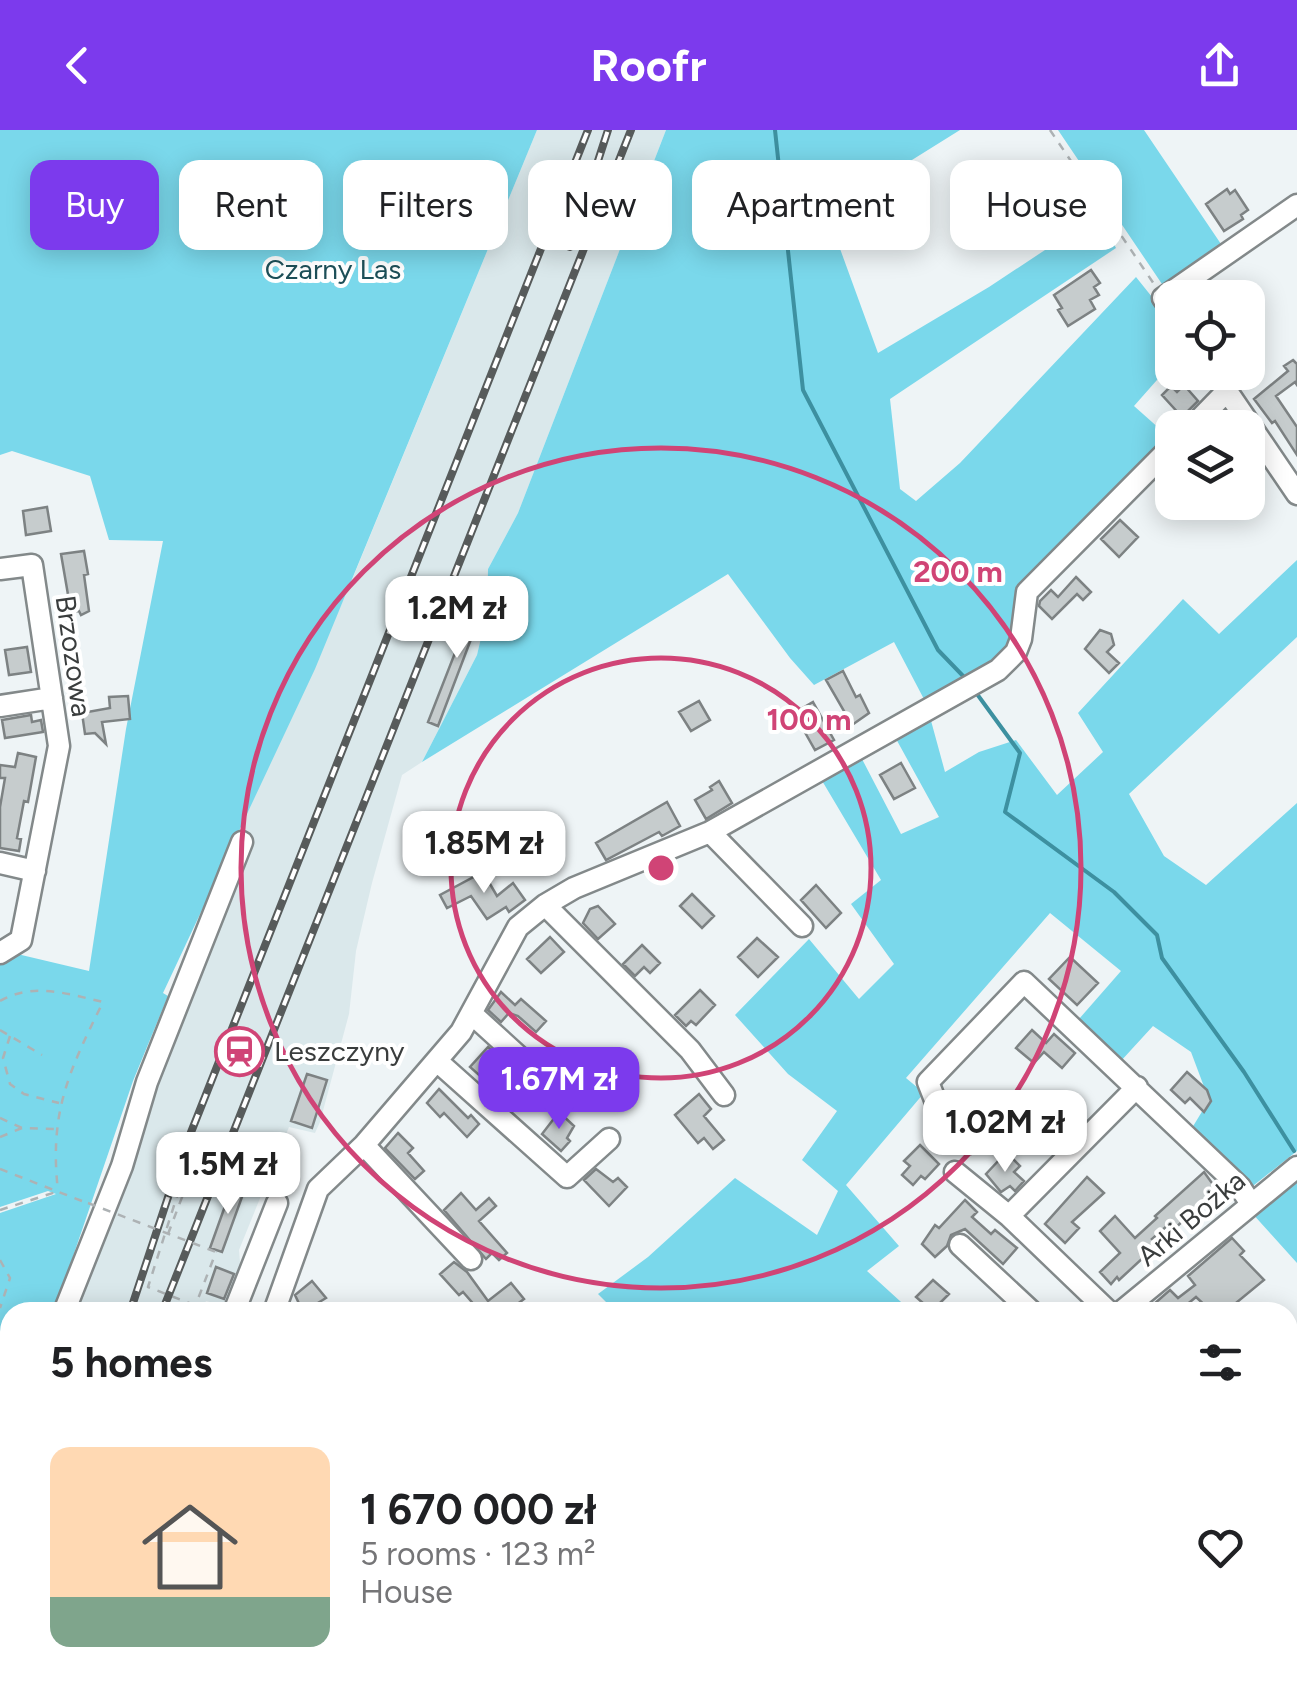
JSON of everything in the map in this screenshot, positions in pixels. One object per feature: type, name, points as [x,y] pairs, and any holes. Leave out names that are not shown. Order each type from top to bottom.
[{"type":"street","points":[[1200,280],[1297,205]]},
{"type":"street","points":[[1208,410],[1227,391],[1297,494]]},
{"type":"street","points":[[278,1302],[318,1188],[364,1145],[437,1061],[472,1014],[518,927],[574,888],[710,832],[998,670],[1016,652],[1021,639],[1027,592],[1155,463]]},
{"type":"street","name":"Brzozowa","points":[[0,569],[32,565],[59,746],[21,940],[0,953]]},
{"type":"street","points":[[0,706],[52,698]]},
{"type":"street","points":[[710,832],[802,926]]},
{"type":"street","points":[[68,1302],[122,1166],[147,1082],[242,842]]},
{"type":"street","points":[[0,863],[35,872]]},
{"type":"street","points":[[545,905],[690,1050],[724,1095]]},
{"type":"street","points":[[938,1110],[928,1082],[1024,982],[1138,1088],[1240,1188],[1251,1204]]},
{"type":"street","points":[[472,1014],[552,1086]]},
{"type":"street","points":[[437,1061],[567,1176],[608,1139]]},
{"type":"street","points":[[1009,1216],[1138,1088]]},
{"type":"street","points":[[364,1145],[470,1259]]},
{"type":"street","name":"Arki Bożka","points":[[1134,1302],[1297,1167]]},
{"type":"street","points":[[955,1172],[1009,1216],[1098,1302]]},
{"type":"street","points":[[238,1302],[277,1203]]},
{"type":"street","points":[[960,1245],[1021,1302]]},
{"type":"path","points":[[1050,130],[1155,286]]},
{"type":"path","points":[[0,1001],[24,991],[40,990],[103,1002],[60,1104],[55,1129],[58,1191]]},
{"type":"path","points":[[0,1030],[42,1055]]},
{"type":"path","points":[[10,1036],[3,1058],[10,1084],[24,1094],[60,1104]]},
{"type":"path","points":[[0,1118],[22,1128]]},
{"type":"path","points":[[0,1136],[22,1128],[55,1129]]},
{"type":"path","points":[[0,1169],[216,1252],[197,1302]]},
{"type":"path","points":[[168,1234],[184,1192],[179,1190],[148,1287],[186,1302]]},
{"type":"path","points":[[0,1210],[58,1191]]},
{"type":"path","points":[[0,1260],[10,1278],[2,1302]]},
{"type":"shaded area","points":[[537,130],[666,130],[654,160],[528,160],[528,250],[620,250],[518,513],[488,569],[487,612],[477,655],[422,762],[402,775],[372,883],[356,951],[349,1014],[320,1122],[315,1133],[289,1127],[239,1250],[241,1274],[232,1302],[72,1302],[222,907],[241,827],[347,592],[488,250],[508,250],[508,201]]},
{"type":"green space","name":"Czarny Las","points":[[0,130],[537,130],[508,200],[508,160],[343,160],[343,250],[488,250],[315,669],[163,993],[168,996],[133,1081],[57,1302],[0,1302],[0,1213],[56,1194],[48,1191],[0,1207],[0,959],[13,953],[89,971],[126,729],[163,541],[109,540],[90,476],[12,451],[0,455]]},
{"type":"green space","points":[[666,130],[960,130],[912,160],[692,160],[692,250],[840,250],[878,353],[1045,250],[1113,250],[890,399],[900,489],[916,501],[960,463],[1136,277],[1155,301],[1155,382],[1134,406],[1155,425],[1155,453],[1019,588],[1017,633],[1001,656],[926,703],[894,642],[814,685],[728,574],[422,762],[477,655],[487,612],[488,569],[518,513],[620,250],[672,250],[672,160],[654,160]]},
{"type":"green space","points":[[1058,130],[1144,130],[1223,247],[1174,280],[1159,280],[1122,225],[1122,160],[1078,160]]},
{"type":"green space","points":[[1297,560],[1297,637],[1129,794],[1164,856],[1206,885],[1297,803],[1297,1151],[1249,1189],[1192,1128],[1209,1100],[1191,1052],[1153,1026],[1120,1062],[1079,1019],[1121,971],[1050,913],[906,1078],[924,1093],[846,1185],[899,1246],[867,1271],[901,1302],[606,1302],[598,1294],[648,1257],[735,1178],[817,1235],[838,1191],[802,1160],[837,1111],[788,1074],[735,1015],[809,939],[859,999],[894,964],[851,904],[881,880],[821,779],[862,759],[901,834],[939,817],[895,737],[930,717],[945,772],[979,752],[1016,740],[1057,795],[1103,752],[1078,713],[1183,599],[1219,634]]},
{"type":"green space","points":[[1297,1175],[1297,1263],[1251,1212]]},
{"type":"building","points":[[1227,189],[1230,194],[1235,190],[1248,210],[1241,215],[1243,219],[1224,231],[1206,204]]},
{"type":"building","points":[[1091,270],[1100,283],[1094,287],[1099,295],[1090,300],[1095,309],[1068,326],[1054,295]]},
{"type":"building","points":[[1293,360],[1297,364],[1297,385],[1295,382],[1276,396],[1297,427],[1297,455],[1275,421],[1272,423],[1254,399],[1288,371],[1284,366]]},
{"type":"building","points":[[1167,390],[1188,390],[1198,401],[1189,410],[1176,410],[1162,395]]},
{"type":"building","points":[[47,507],[51,531],[26,535],[23,511]]},
{"type":"building","points":[[1120,520],[1138,537],[1119,557],[1101,539]]},
{"type":"building","points":[[84,551],[89,611],[81,615],[79,611],[71,612],[61,554]]},
{"type":"building","points":[[1076,577],[1091,592],[1083,600],[1077,594],[1052,619],[1039,606],[1040,601],[1051,590],[1058,597]]},
{"type":"building","points":[[478,594],[487,597],[438,726],[428,722]]},
{"type":"building","points":[[1100,630],[1111,634],[1114,645],[1107,652],[1119,663],[1109,673],[1085,649]]},
{"type":"building","points":[[27,647],[31,672],[9,675],[5,650]]},
{"type":"building","points":[[843,671],[869,713],[852,725],[826,680]]},
{"type":"building","points":[[128,696],[130,719],[102,722],[106,744],[95,733],[85,734],[82,713],[110,708],[109,697]]},
{"type":"building","points":[[699,701],[710,720],[691,731],[679,712]]},
{"type":"building","points":[[813,702],[834,740],[815,750],[794,713]]},
{"type":"building","points":[[31,715],[32,722],[41,720],[43,732],[5,738],[2,720]]},
{"type":"building","points":[[18,753],[36,757],[17,838],[21,839],[19,851],[0,848],[5,778],[0,778],[0,765],[15,767]]},
{"type":"building","points":[[901,763],[915,788],[894,799],[880,775]]},
{"type":"building","points":[[719,781],[732,803],[706,819],[695,800]]},
{"type":"building","points":[[667,802],[680,826],[662,836],[659,832],[606,860],[596,843]]},
{"type":"building","points":[[521,828],[532,847],[513,859],[501,839]]},
{"type":"building","points":[[483,872],[497,896],[513,883],[525,900],[509,912],[506,907],[487,919],[471,896],[447,908],[440,895]]},
{"type":"building","points":[[816,885],[841,913],[826,928],[801,900]]},
{"type":"building","points":[[692,894],[714,916],[702,928],[680,906]]},
{"type":"building","points":[[598,906],[615,924],[598,939],[583,923],[590,909]]},
{"type":"building","points":[[550,937],[564,952],[541,973],[527,959]]},
{"type":"building","points":[[757,938],[778,957],[758,977],[738,957]]},
{"type":"building","points":[[642,945],[660,963],[650,973],[644,967],[635,976],[623,964]]},
{"type":"building","points":[[1070,957],[1098,983],[1077,1005],[1049,979]]},
{"type":"building","points":[[700,990],[715,1005],[696,1025],[691,1021],[686,1026],[675,1015]]},
{"type":"building","points":[[501,992],[515,1005],[521,999],[546,1021],[536,1032],[509,1013],[501,1022],[488,1010]]},
{"type":"building","points":[[1032,1030],[1046,1043],[1054,1034],[1075,1053],[1062,1068],[1044,1052],[1034,1063],[1016,1048]]},
{"type":"building","points":[[488,1047],[501,1059],[488,1083],[470,1067]]},
{"type":"building","points":[[1187,1072],[1207,1090],[1211,1101],[1204,1112],[1190,1098],[1185,1103],[1171,1090]]},
{"type":"building","points":[[307,1074],[327,1080],[312,1128],[291,1121]]},
{"type":"building","points":[[439,1089],[479,1124],[467,1137],[444,1113],[440,1117],[427,1103]]},
{"type":"building","points":[[699,1094],[711,1109],[704,1116],[724,1140],[713,1149],[704,1138],[698,1143],[675,1115]]},
{"type":"building","points":[[559,1112],[574,1126],[567,1138],[570,1141],[561,1151],[542,1134]]},
{"type":"building","points":[[972,1122],[987,1136],[971,1154],[956,1139]]},
{"type":"building","points":[[398,1133],[413,1148],[408,1153],[424,1171],[415,1179],[385,1148]]},
{"type":"building","points":[[920,1145],[939,1164],[913,1185],[902,1175],[910,1166],[904,1161]]},
{"type":"building","points":[[1010,1156],[1020,1166],[1014,1172],[1024,1181],[1015,1191],[1010,1186],[1001,1192],[986,1174],[1000,1159],[1004,1163]]},
{"type":"building","points":[[596,1169],[613,1182],[618,1178],[627,1187],[609,1206],[584,1180]]},
{"type":"building","points":[[1204,1172],[1217,1190],[1173,1230],[1168,1225],[1152,1239],[1158,1244],[1111,1284],[1100,1272],[1120,1253],[1100,1231],[1115,1216],[1135,1238]]},
{"type":"building","points":[[1087,1177],[1104,1193],[1072,1222],[1079,1228],[1065,1243],[1045,1224]]},
{"type":"building","points":[[234,1181],[246,1186],[222,1252],[210,1248]]},
{"type":"building","points":[[461,1193],[476,1210],[489,1198],[496,1206],[479,1221],[507,1253],[499,1260],[492,1253],[486,1259],[444,1210]]},
{"type":"building","points":[[965,1200],[977,1212],[972,1217],[991,1234],[995,1230],[1017,1248],[1003,1264],[965,1229],[951,1235],[947,1246],[935,1257],[922,1244],[935,1225],[939,1228]]},
{"type":"building","points":[[1232,1238],[1244,1251],[1240,1255],[1264,1280],[1237,1302],[1201,1302],[1196,1297],[1190,1302],[1156,1302],[1170,1290],[1178,1298],[1195,1285],[1188,1276]]},
{"type":"building","points":[[454,1262],[467,1272],[488,1301],[511,1283],[524,1299],[472,1302],[463,1292],[459,1295],[440,1274]]},
{"type":"building","points":[[216,1267],[234,1274],[224,1299],[207,1293]]},
{"type":"building","points":[[933,1280],[949,1294],[941,1302],[922,1302],[916,1297]]},
{"type":"building","points":[[312,1281],[326,1298],[319,1302],[298,1302],[295,1295]]},
{"type":"waterway","points":[[775,130],[803,390],[938,650],[965,678]]},
{"type":"waterway","points":[[977,694],[1020,753],[1005,812],[1114,892],[1157,935],[1162,958],[1244,1072],[1294,1151]]},
{"type":"railway","points":[[133,1302],[182,1155],[588,130]]},
{"type":"railway","points":[[598,160],[608,130]]},
{"type":"railway","points":[[166,1302],[631,130]]},
{"type":"place","name":"Leszczyny","points":[[239,1051]]}]
